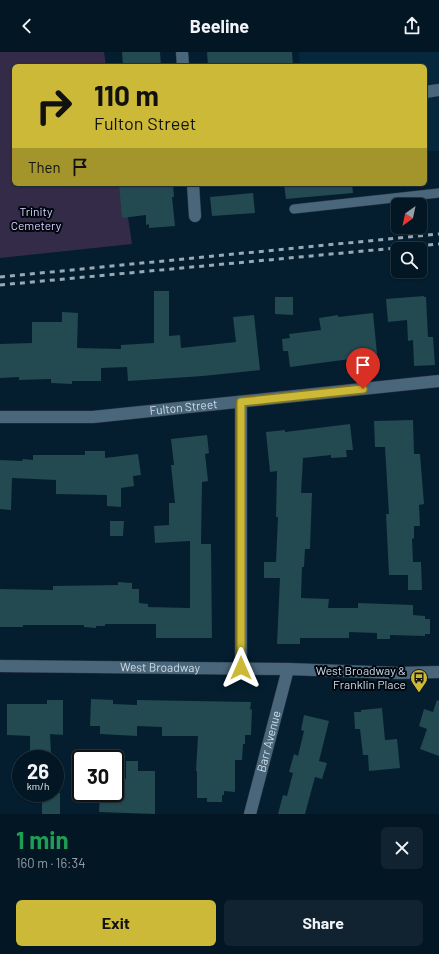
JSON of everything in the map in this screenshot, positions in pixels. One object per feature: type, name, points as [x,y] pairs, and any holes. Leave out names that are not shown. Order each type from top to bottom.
[{"type":"street","points":[[182,52],[184,64]]},
{"type":"street","points":[[427,92],[439,90]]},
{"type":"street","points":[[193,186],[195,216]]},
{"type":"street","name":"Fulton Street","points":[[0,417],[93,417],[439,381]]},
{"type":"street","points":[[241,402],[241,668]]},
{"type":"street","name":"West Broadway","points":[[0,666],[241,668],[398,673],[439,672]]},
{"type":"street","name":"Barr Avenue","points":[[250,814],[288,669]]},
{"type":"lane","points":[[294,209],[439,193]]},
{"type":"shaded area","points":[[299,52],[439,52],[439,151],[427,151],[427,64],[300,64]]},
{"type":"green space","name":"Trinity Cemetery","points":[[0,52],[104,52],[106,64],[12,64],[12,186],[123,186],[132,244],[0,258]]},
{"type":"building","points":[[122,52],[160,52],[161,64],[123,64]]},
{"type":"building","points":[[207,52],[292,52],[293,64],[208,64]]},
{"type":"building","points":[[119,186],[173,186],[174,197],[172,197],[175,226],[149,228],[149,224],[146,225],[146,215],[122,218]]},
{"type":"building","points":[[284,186],[352,186],[353,193],[286,199]]},
{"type":"building","points":[[253,193],[255,213],[212,216],[210,197]]},
{"type":"building","points":[[154,291],[169,291],[169,336],[180,335],[181,348],[236,342],[233,317],[254,315],[260,370],[203,376],[128,381],[127,367],[101,368],[101,381],[72,381],[72,384],[51,383],[51,379],[19,380],[19,377],[0,378],[0,344],[32,343],[32,322],[62,322],[62,312],[78,313],[77,348],[121,349],[121,345],[154,343]]},
{"type":"building","points":[[275,297],[293,297],[293,315],[275,314]]},
{"type":"building","points":[[426,297],[428,337],[433,337],[435,365],[414,366],[413,340],[408,341],[407,320],[388,322],[386,299]]},
{"type":"building","points":[[373,313],[378,364],[359,365],[358,358],[290,367],[288,351],[283,351],[282,339],[290,338],[289,334],[321,330],[319,318],[338,315],[338,317]]},
{"type":"building","points":[[413,420],[414,454],[420,454],[424,504],[419,505],[420,526],[414,526],[414,538],[412,539],[413,562],[421,562],[422,590],[408,590],[408,575],[389,575],[386,514],[389,514],[385,447],[375,447],[374,421]]},
{"type":"building","points":[[350,424],[353,450],[346,450],[347,457],[331,458],[331,455],[303,458],[301,493],[312,493],[310,549],[305,549],[304,567],[302,567],[301,598],[329,599],[328,608],[358,608],[358,603],[413,605],[413,615],[425,616],[425,619],[430,619],[430,634],[425,634],[425,636],[390,635],[390,639],[377,639],[377,633],[349,632],[349,638],[300,638],[300,644],[277,644],[280,578],[264,578],[264,562],[276,562],[278,517],[276,517],[277,471],[270,472],[266,432],[285,430],[285,432]]},
{"type":"building","points":[[207,435],[209,453],[205,454],[208,481],[202,482],[201,544],[211,544],[212,638],[156,638],[156,624],[105,624],[105,626],[96,626],[96,628],[84,627],[84,625],[23,625],[23,627],[0,627],[0,589],[53,590],[53,586],[118,585],[118,582],[132,583],[132,589],[139,589],[139,603],[148,604],[148,607],[190,608],[190,541],[155,543],[154,526],[169,525],[169,503],[175,503],[171,465],[174,465],[171,439]]},
{"type":"building","points":[[85,451],[105,451],[105,458],[138,454],[141,475],[133,476],[134,486],[121,488],[121,507],[107,506],[107,495],[56,494],[56,480],[12,478],[11,510],[0,509],[0,460],[33,460],[33,455],[85,455]]},
{"type":"building","points":[[110,521],[124,521],[123,536],[110,536]]},
{"type":"building","points":[[91,699],[113,700],[113,704],[137,705],[137,700],[251,702],[251,735],[245,735],[242,760],[235,760],[235,792],[224,791],[224,795],[222,795],[222,802],[207,802],[207,798],[197,798],[196,771],[198,736],[162,736],[162,727],[137,726],[137,736],[100,734],[100,726],[90,726]]},
{"type":"building","points":[[47,700],[63,700],[63,735],[50,734],[51,750],[30,750],[30,736],[7,735],[7,704],[47,704]]},
{"type":"building","points":[[437,700],[439,701],[439,756],[420,749],[427,729],[419,726],[424,709],[433,712]]},
{"type":"building","points":[[382,708],[385,740],[397,739],[400,768],[369,771],[368,755],[363,755],[360,729],[355,729],[354,712]]},
{"type":"building","points":[[304,715],[329,721],[319,761],[327,763],[322,779],[315,777],[305,814],[278,814],[283,795],[287,796],[293,773],[289,772],[294,754],[298,756],[304,731],[301,730]]},
{"type":"building","points":[[126,761],[138,761],[138,771],[155,771],[155,814],[99,812],[100,802],[124,802],[124,779],[126,779]]},
{"type":"building","points":[[42,802],[60,802],[60,814],[42,814]]},
{"type":"railway","points":[[0,277],[439,234]]},
{"type":"railway","points":[[0,285],[439,244]]},
{"type":"place","name":"West Broadway & Franklin Place","points":[[419,693]]},
{"type":"route","points":[[241,668],[241,402],[363,389]]}]
